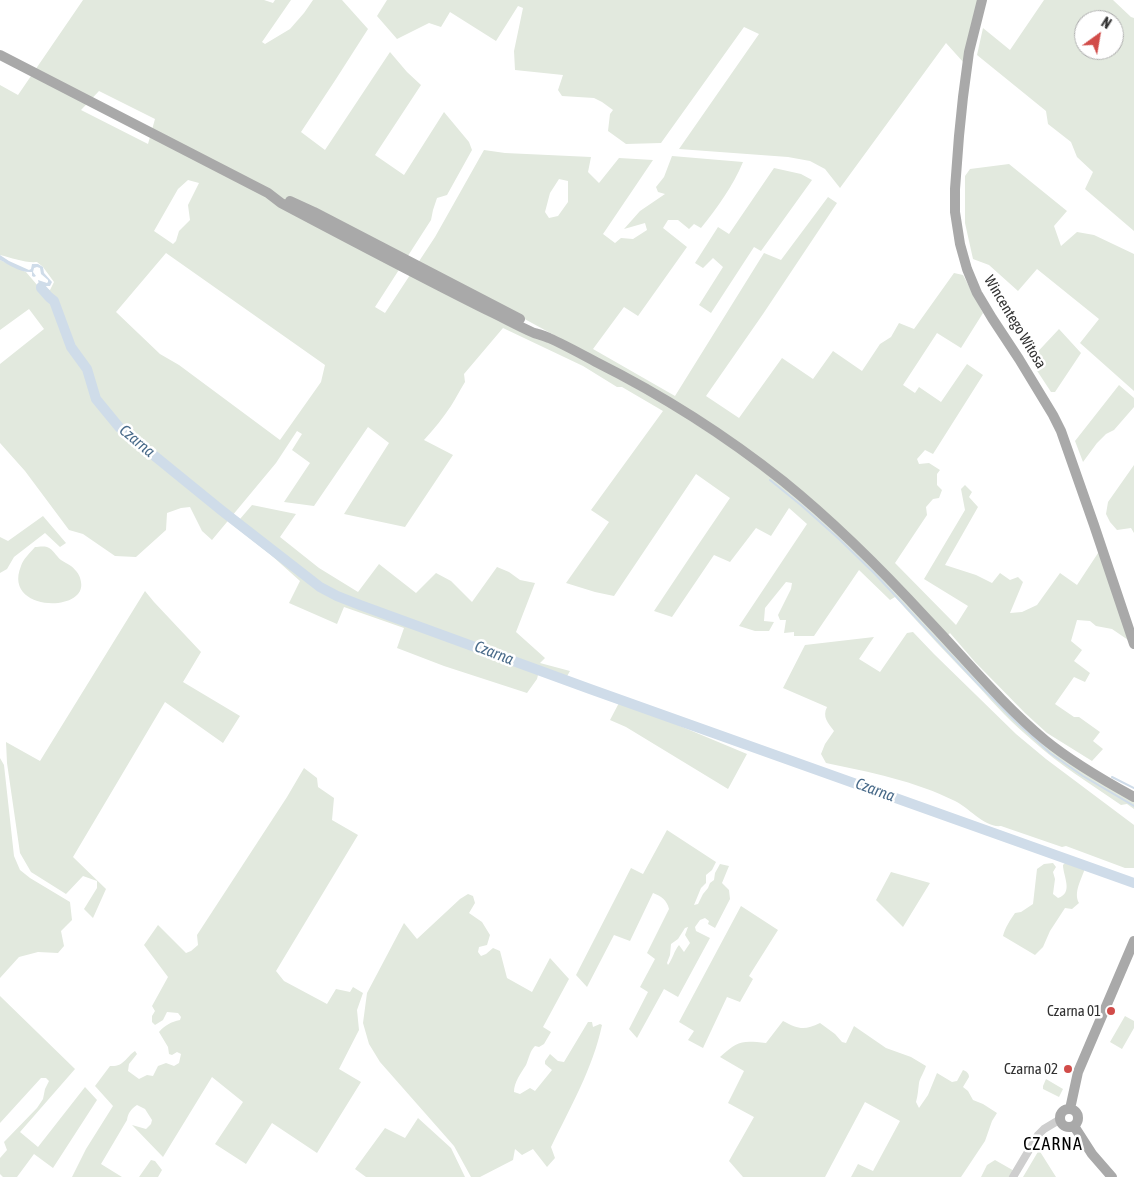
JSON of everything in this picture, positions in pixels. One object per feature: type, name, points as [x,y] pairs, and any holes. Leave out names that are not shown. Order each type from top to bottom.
[{"type":"main road","name":"Wincentego Witosa","points":[[982,0],[969,52],[959,136],[955,212],[960,244],[967,269],[977,293],[1029,375],[1061,431],[1134,644]]},
{"type":"main road","points":[[0,55],[268,193],[281,203],[404,267],[607,368],[664,399],[732,443],[783,481],[873,562],[1025,722],[1080,765],[1134,797]]},
{"type":"main road","points":[[1070,1109],[1078,1072],[1134,941]]},
{"type":"main road","points":[[1070,1109],[1074,1110],[1078,1115],[1078,1121],[1071,1128],[1065,1127],[1060,1123],[1060,1114],[1070,1109]]},
{"type":"main road","points":[[1074,1126],[1092,1154],[1112,1177]]},
{"type":"street","points":[[1013,1177],[1038,1135],[1044,1129],[1060,1120]]},
{"type":"shaded area","points":[[83,0],[264,0],[273,3],[275,0],[291,0],[262,42],[265,44],[290,29],[313,0],[342,0],[368,29],[301,132],[325,150],[390,52],[421,85],[375,155],[404,175],[444,112],[469,142],[472,150],[447,195],[437,198],[431,220],[375,307],[385,313],[435,237],[484,150],[505,153],[591,157],[588,172],[599,183],[619,158],[653,160],[603,234],[615,243],[621,238],[633,239],[647,230],[645,223],[624,229],[640,211],[665,194],[658,192],[656,187],[664,177],[672,156],[743,162],[724,197],[701,228],[694,224],[689,229],[678,220],[668,220],[663,228],[687,247],[638,316],[624,307],[593,349],[675,396],[764,253],[781,260],[828,197],[837,203],[706,396],[739,418],[782,358],[813,379],[833,351],[862,371],[880,344],[891,337],[899,323],[914,329],[954,273],[963,275],[983,313],[961,348],[937,333],[903,385],[915,393],[919,387],[941,402],[967,364],[983,375],[933,454],[925,450],[917,459],[919,464],[929,463],[940,470],[937,474],[937,485],[942,490],[939,498],[933,499],[926,507],[927,515],[895,563],[956,625],[968,606],[924,579],[965,510],[961,489],[965,485],[972,492],[969,497],[978,507],[945,565],[976,575],[992,583],[1000,573],[1010,580],[1018,577],[1023,582],[1010,613],[1022,612],[1037,605],[1060,573],[1077,585],[1102,547],[1134,644],[1112,629],[1096,626],[1090,621],[1077,620],[1071,641],[1082,650],[1074,661],[1090,673],[1085,682],[1074,677],[1055,704],[1074,717],[1079,717],[1100,732],[1093,741],[1103,749],[1092,761],[1047,733],[1025,713],[975,662],[950,633],[947,636],[782,476],[596,358],[499,305],[492,315],[555,344],[670,407],[766,471],[855,548],[1002,704],[1134,801],[1134,809],[1127,804],[1121,805],[1042,749],[998,707],[895,597],[890,600],[859,570],[814,636],[794,636],[794,632],[784,633],[786,620],[780,620],[778,615],[791,589],[792,583],[786,582],[765,608],[764,621],[774,622],[769,631],[755,631],[739,626],[807,524],[789,508],[771,536],[756,528],[730,562],[714,555],[672,617],[654,611],[730,498],[696,474],[614,596],[566,583],[609,522],[591,510],[663,411],[622,387],[617,387],[583,366],[503,328],[464,374],[465,382],[453,403],[424,440],[453,455],[405,527],[344,514],[389,443],[368,427],[314,506],[284,502],[310,463],[292,450],[302,434],[297,431],[276,463],[212,540],[202,531],[190,507],[167,513],[166,530],[136,557],[115,556],[83,534],[69,530],[25,471],[0,443],[0,364],[44,329],[29,309],[0,330],[0,260],[26,272],[38,286],[50,290],[54,282],[37,262],[23,261],[0,255],[0,85],[18,95]],"holes":[[[99,91],[155,119],[148,144],[81,110]],[[559,179],[568,181],[568,202],[558,216],[549,218],[545,212],[550,193]],[[188,180],[199,183],[188,205],[190,220],[179,231],[173,244],[154,231],[178,189]],[[166,253],[325,365],[321,382],[280,440],[179,365],[160,354],[116,312]]]},
{"type":"shaded area","points":[[387,0],[983,0],[964,63],[946,43],[840,188],[825,169],[810,161],[788,157],[679,149],[759,34],[744,27],[661,143],[626,144],[608,131],[610,114],[613,110],[594,98],[562,96],[558,90],[563,75],[515,70],[514,51],[523,8],[518,6],[496,41],[450,12],[441,27],[429,23],[397,39],[377,16]]},
{"type":"shaded area","points":[[1044,0],[1113,0],[1124,10],[1074,10],[1074,60],[1124,60],[1124,10],[1134,18],[1134,231],[1085,189],[1093,172],[1077,157],[1071,142],[1048,124],[1046,111],[977,55],[983,28],[1010,50]]},
{"type":"shaded area","points":[[1009,164],[1067,211],[1054,226],[1061,246],[1077,232],[1094,235],[1134,254],[1134,391],[1080,343],[1099,319],[1037,269],[1018,291],[989,265],[973,259],[965,223],[965,176],[970,169]]},
{"type":"shaded area","points":[[774,168],[801,174],[812,180],[761,251],[754,247],[711,313],[699,305],[723,267],[713,258],[703,268],[695,263],[718,227],[729,234]]},
{"type":"shaded area","points":[[1059,329],[1081,353],[1055,392],[1051,392],[1030,360]]},
{"type":"shaded area","points":[[1119,385],[1134,398],[1134,407],[1114,430],[1106,434],[1097,443],[1083,462],[1075,441]]},
{"type":"shaded area","points":[[1134,465],[1134,533],[1131,528],[1117,530],[1106,514],[1108,502]]},
{"type":"shaded area","points":[[252,505],[296,514],[280,537],[319,568],[358,592],[379,564],[416,593],[436,573],[451,581],[472,602],[497,567],[509,572],[520,580],[535,583],[516,632],[545,658],[540,663],[570,671],[566,678],[407,620],[406,623],[539,671],[537,679],[527,693],[444,666],[397,648],[404,628],[344,607],[337,624],[289,603],[300,581],[234,526]]},
{"type":"shaded area","points":[[43,516],[66,543],[60,547],[45,533],[14,557],[7,569],[0,573],[0,537],[8,541]]},
{"type":"shaded area","points":[[35,547],[49,548],[78,573],[81,582],[79,592],[71,599],[60,603],[46,603],[33,599],[23,592],[18,581],[21,566],[25,558]]},
{"type":"shaded area","points":[[145,591],[201,652],[183,682],[240,716],[223,743],[165,702],[73,857],[106,889],[93,918],[84,909],[97,888],[97,881],[83,876],[66,894],[31,872],[20,853],[7,763],[6,742],[40,761]]},
{"type":"shaded area","points":[[913,632],[1016,734],[1134,825],[1134,868],[1125,868],[1066,846],[1062,847],[1001,826],[989,824],[955,801],[924,788],[876,774],[826,763],[821,754],[834,731],[825,717],[827,707],[783,688],[805,645],[874,637],[859,659],[880,672],[907,633]]},
{"type":"shaded area","points":[[620,701],[747,754],[728,789],[626,727],[610,720]]},
{"type":"shaded area","points":[[0,758],[4,765],[14,856],[20,870],[70,902],[72,920],[61,931],[64,946],[58,953],[38,952],[19,957],[0,978]]},
{"type":"shaded area","points":[[304,768],[317,778],[318,787],[334,798],[332,820],[358,835],[276,971],[284,981],[327,1004],[336,989],[350,992],[353,987],[363,993],[357,1010],[359,1030],[339,1069],[361,1082],[317,1153],[272,1123],[246,1164],[215,1144],[243,1102],[212,1077],[163,1157],[132,1125],[146,1129],[152,1120],[145,1109],[137,1105],[130,1111],[127,1120],[101,1164],[122,1177],[72,1177],[86,1149],[113,1106],[95,1086],[110,1066],[121,1064],[135,1051],[137,1054],[129,1064],[128,1071],[139,1079],[147,1075],[153,1076],[158,1066],[166,1063],[174,1066],[179,1063],[181,1054],[177,1052],[172,1055],[169,1054],[168,1047],[159,1032],[168,1024],[180,1020],[181,1017],[178,1013],[167,1012],[163,1020],[155,1025],[152,1022],[152,1016],[155,1011],[152,1006],[168,977],[144,945],[158,925],[186,953],[198,945],[197,935]]},
{"type":"shaded area","points":[[667,830],[716,862],[712,870],[706,875],[706,883],[701,888],[694,905],[698,904],[710,883],[714,880],[715,873],[720,864],[729,866],[722,883],[729,890],[730,899],[715,928],[708,924],[709,921],[705,918],[700,920],[695,927],[696,931],[710,938],[678,997],[664,989],[637,1038],[629,1029],[648,992],[640,987],[655,959],[647,953],[669,909],[667,903],[653,893],[630,941],[614,935],[587,987],[576,975],[631,868],[643,874]],"holes":[[[688,927],[685,935],[690,943],[684,952],[679,945],[668,965],[671,944]]]},
{"type":"shaded area","points":[[1067,861],[1085,868],[1077,890],[1079,903],[1072,909],[1065,908],[1050,931],[1043,947],[1035,955],[1003,936],[1004,933],[1015,913],[1021,912],[1033,904],[1037,869],[1044,864],[1053,863],[1056,867],[1053,872],[1055,879],[1053,894],[1058,898],[1063,896],[1067,888],[1063,865]]},
{"type":"shaded area","points":[[891,872],[930,883],[903,927],[876,900]]},
{"type":"shaded area","points":[[468,894],[473,896],[475,903],[469,913],[482,922],[490,935],[487,945],[479,947],[478,952],[481,956],[493,948],[500,951],[507,978],[532,992],[550,958],[569,979],[543,1027],[551,1032],[544,1044],[539,1047],[535,1046],[532,1050],[526,1065],[516,1081],[514,1092],[520,1094],[530,1088],[535,1091],[552,1070],[545,1064],[550,1054],[558,1061],[564,1062],[588,1022],[592,1022],[593,1027],[602,1025],[587,1072],[551,1147],[555,1158],[547,1167],[533,1149],[522,1155],[515,1149],[513,1160],[480,1177],[471,1177],[454,1146],[380,1062],[369,1044],[363,1023],[367,993],[404,923],[417,939],[460,899]]},
{"type":"shaded area","points":[[741,906],[778,930],[749,976],[753,979],[740,1002],[727,997],[703,1048],[688,1040],[694,1031],[679,1022]]},
{"type":"shaded area","points":[[0,996],[75,1069],[20,1132],[38,1147],[85,1087],[97,1100],[53,1168],[34,1154],[17,1177],[3,1177],[0,1174],[0,1158],[7,1150],[4,1142],[37,1108],[43,1099],[49,1081],[46,1078],[41,1078],[0,1123]]},
{"type":"shaded area","points":[[1125,1016],[1134,1021],[1134,1028],[1122,1049],[1110,1042]]},
{"type":"shaded area","points":[[783,1021],[801,1028],[820,1023],[842,1042],[846,1043],[854,1026],[886,1048],[911,1057],[926,1066],[919,1083],[916,1102],[919,1108],[928,1095],[937,1073],[952,1082],[957,1081],[963,1070],[967,1072],[969,1077],[963,1087],[968,1091],[973,1100],[997,1113],[985,1141],[961,1177],[851,1177],[858,1164],[873,1171],[900,1121],[865,1102],[825,1177],[743,1177],[729,1161],[754,1117],[728,1103],[744,1071],[720,1057],[740,1043],[766,1043]]},
{"type":"shaded area","points":[[1046,1079],[1063,1089],[1059,1097],[1043,1089]]},
{"type":"shaded area","points":[[418,1118],[451,1148],[465,1177],[366,1177],[355,1169],[385,1128],[405,1138]]},
{"type":"shaded area","points":[[1039,1150],[1056,1177],[1023,1177]]},
{"type":"shaded area","points":[[151,1160],[155,1161],[162,1170],[158,1177],[139,1177]]},
{"type":"shaded area","points":[[995,1160],[1016,1172],[1013,1177],[981,1177],[987,1165]]},
{"type":"water","points":[[0,255],[29,270],[32,264],[38,264],[43,267],[44,273],[52,282],[50,286],[44,286],[49,297],[38,288],[38,280],[48,282],[41,274],[40,268],[34,268],[33,272],[36,276],[34,277],[32,272],[19,270],[0,260]]},
{"type":"waterway","name":"Czarna","points":[[41,287],[54,301],[71,347],[87,369],[96,399],[119,427],[320,587],[360,605],[590,689],[1134,883]]},
{"type":"waterway","points":[[770,480],[839,539],[875,574],[978,684],[1050,753],[1083,776],[1134,806]]},
{"type":"waterway","points":[[1112,777],[1134,788]]},
{"type":"place","name":"Czarna 01","points":[[1111,1011]]},
{"type":"place","name":"Czarna 02","points":[[1068,1069]]},
{"type":"district","name":"CZARNA","points":[[1053,1144]]}]
